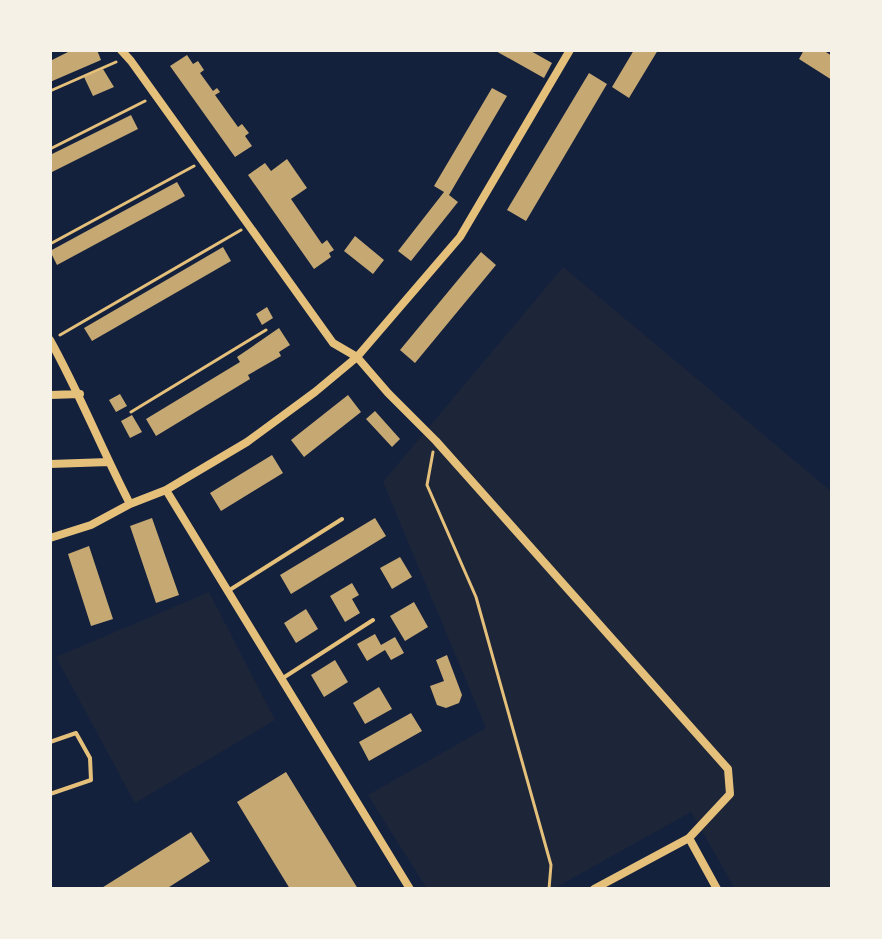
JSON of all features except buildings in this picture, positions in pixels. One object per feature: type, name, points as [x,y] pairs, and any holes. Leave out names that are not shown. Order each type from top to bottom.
[{"type":"street","points":[[50,538],[91,525],[130,504],[166,490],[247,442],[357,357],[460,237],[570,50]]},
{"type":"street","points":[[124,53],[333,343],[357,357],[436,441],[728,769],[730,794],[689,838],[594,889]]},
{"type":"street","points":[[50,340],[80,394],[130,504]]},
{"type":"street","points":[[50,395],[80,394]]},
{"type":"street","points":[[50,464],[109,462]]},
{"type":"street","points":[[166,490],[410,889]]},
{"type":"street","points":[[689,838],[717,889]]},
{"type":"lane","points":[[228,591],[342,519]]},
{"type":"lane","points":[[281,679],[373,620]]},
{"type":"lane","points":[[50,742],[76,733],[90,758],[91,780],[50,794]]},
{"type":"path","points":[[50,91],[124,53]]},
{"type":"path","points":[[50,149],[156,95]]},
{"type":"path","points":[[50,244],[202,161]]},
{"type":"path","points":[[50,340],[248,225]]},
{"type":"path","points":[[131,412],[266,330]]},
{"type":"path","points":[[436,441],[429,463],[427,485],[476,597],[551,865],[549,889]]},
{"type":"shaded area","points":[[563,267],[832,492],[832,889],[735,889],[691,812],[553,889],[427,889],[368,795],[486,728],[383,482]]},
{"type":"shaded area","points":[[209,592],[275,720],[135,803],[56,657]]}]
